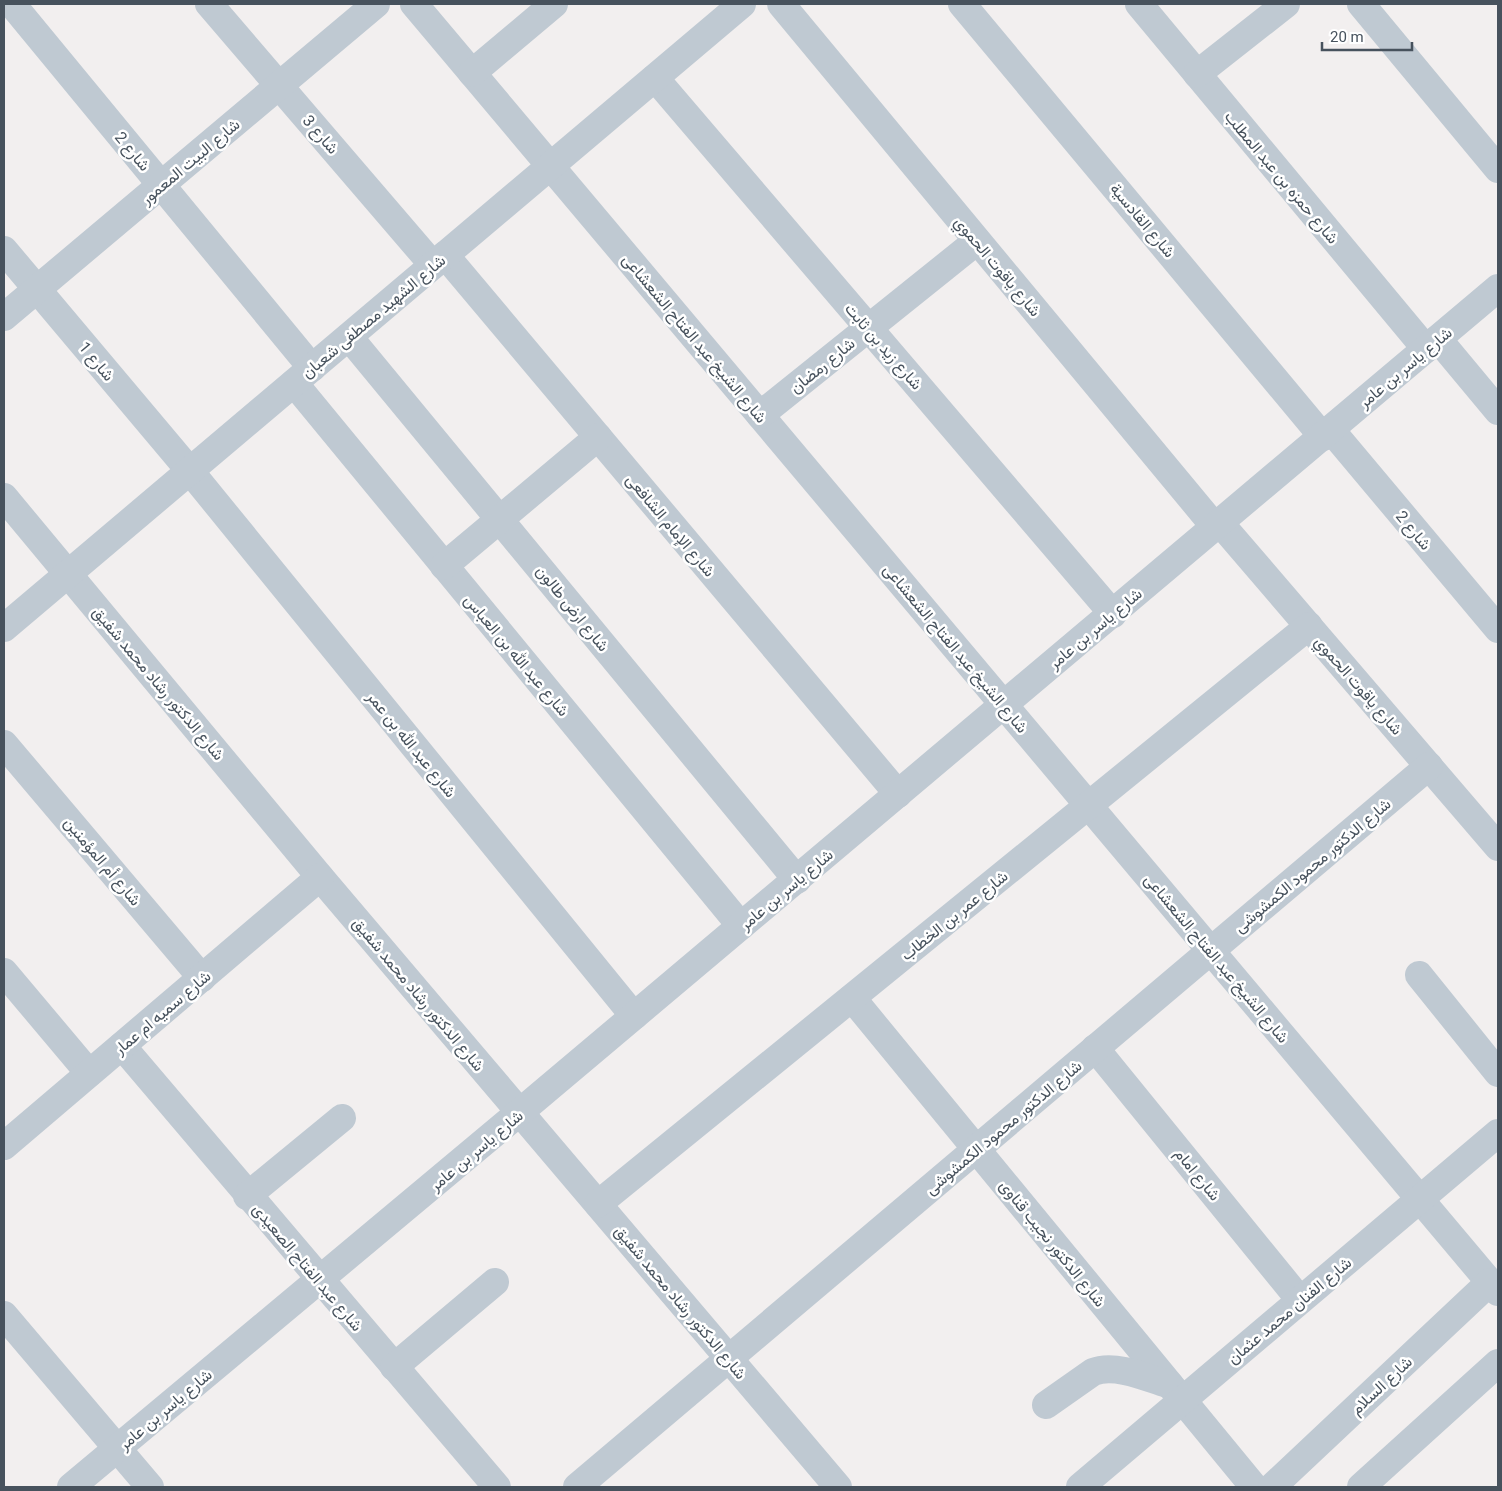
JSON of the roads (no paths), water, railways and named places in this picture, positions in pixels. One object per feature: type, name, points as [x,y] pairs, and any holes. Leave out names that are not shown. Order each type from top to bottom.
[{"type":"street","points":[[4,7],[10,4]]},
{"type":"street","name":"شارع 2","points":[[10,4],[161,185],[303,375]]},
{"type":"street","name":"شارع 3","points":[[210,4],[279,85],[439,260]]},
{"type":"street","name":"شارع البيت المعمور","points":[[4,317],[376,4]]},
{"type":"street","name":"شارع الشيخ عبد الفتاح الشعشاعى","points":[[414,4],[1496,1288]]},
{"type":"street","points":[[472,73],[554,4]]},
{"type":"street","name":"شارع الشهيد مصطفى شعبان","points":[[4,628],[742,4]]},
{"type":"street","name":"شارع ياقوت الحموي","points":[[781,4],[977,241],[1218,525],[1309,626],[1498,848]]},
{"type":"street","name":"شارع القادسية","points":[[962,4],[1327,433]]},
{"type":"street","name":"شارع حمزه بن عبد المطلب","points":[[1139,4],[1197,74],[1432,344]]},
{"type":"street","points":[[1197,74],[1286,4]]},
{"type":"street","points":[[1361,4],[1498,168]]},
{"type":"street","name":"شارع زيد بن ثابت","points":[[655,78],[1112,614]]},
{"type":"street","name":"شارع رمضان","points":[[760,415],[977,241]]},
{"type":"street","name":"شارع 1","points":[[4,250],[190,471]]},
{"type":"street","name":"شارع الإمام الشافعى","points":[[439,260],[598,437],[898,794]]},
{"type":"street","name":"شارع ياسر بن عامر","points":[[71,1487],[520,1112],[1498,288]]},
{"type":"street","name":"شارع ارض طالون","points":[[349,337],[796,880]]},
{"type":"street","points":[[1432,344],[1498,411]]},
{"type":"street","name":"شارع عبد الله بن العباس","points":[[303,375],[444,566],[741,926]]},
{"type":"street","name":"شارع 2","points":[[1327,433],[1498,629]]},
{"type":"street","points":[[444,566],[598,437]]},
{"type":"street","name":"شارع عبد الله بن عمر","points":[[190,471],[634,1016]]},
{"type":"street","name":"شارع الدكتور رشاد محمد شفيق","points":[[4,497],[320,877],[838,1487]]},
{"type":"street","name":"شارع عمر بن الخطاب","points":[[598,1204],[1309,626]]},
{"type":"street","name":"شارع أم المؤمنين","points":[[4,744],[202,978]]},
{"type":"street","name":"شارع الدكتور محمود الكمشوشى","points":[[577,1487],[1429,766]]},
{"type":"street","name":"شارع سميه ام عمار","points":[[4,1146],[320,877]]},
{"type":"street","points":[[4,972],[89,1073]]},
{"type":"street","points":[[1419,975],[1498,1073]]},
{"type":"street","name":"شارع الدكتور نجيب قناوى","points":[[852,998],[1254,1487]]},
{"type":"street","name":"شارع عبد الفتاح الصعيدى","points":[[122,1046],[247,1196],[497,1487]]},
{"type":"street","name":"شارع امام","points":[[1095,1048],[1300,1300]]},
{"type":"street","points":[[247,1196],[342,1118]]},
{"type":"street","name":"شارع الفنان محمد عثمان","points":[[1080,1487],[1176,1393],[1300,1300],[1498,1132]]},
{"type":"street","points":[[394,1367],[495,1282]]},
{"type":"street","name":"شارع السلام","points":[[1272,1487],[1496,1288]]},
{"type":"street","points":[[4,1315],[150,1487]]},
{"type":"street","points":[[1361,1487],[1498,1363]]},
{"type":"street","points":[[1046,1405],[1100,1369],[1116,1369],[1176,1393]]}]
